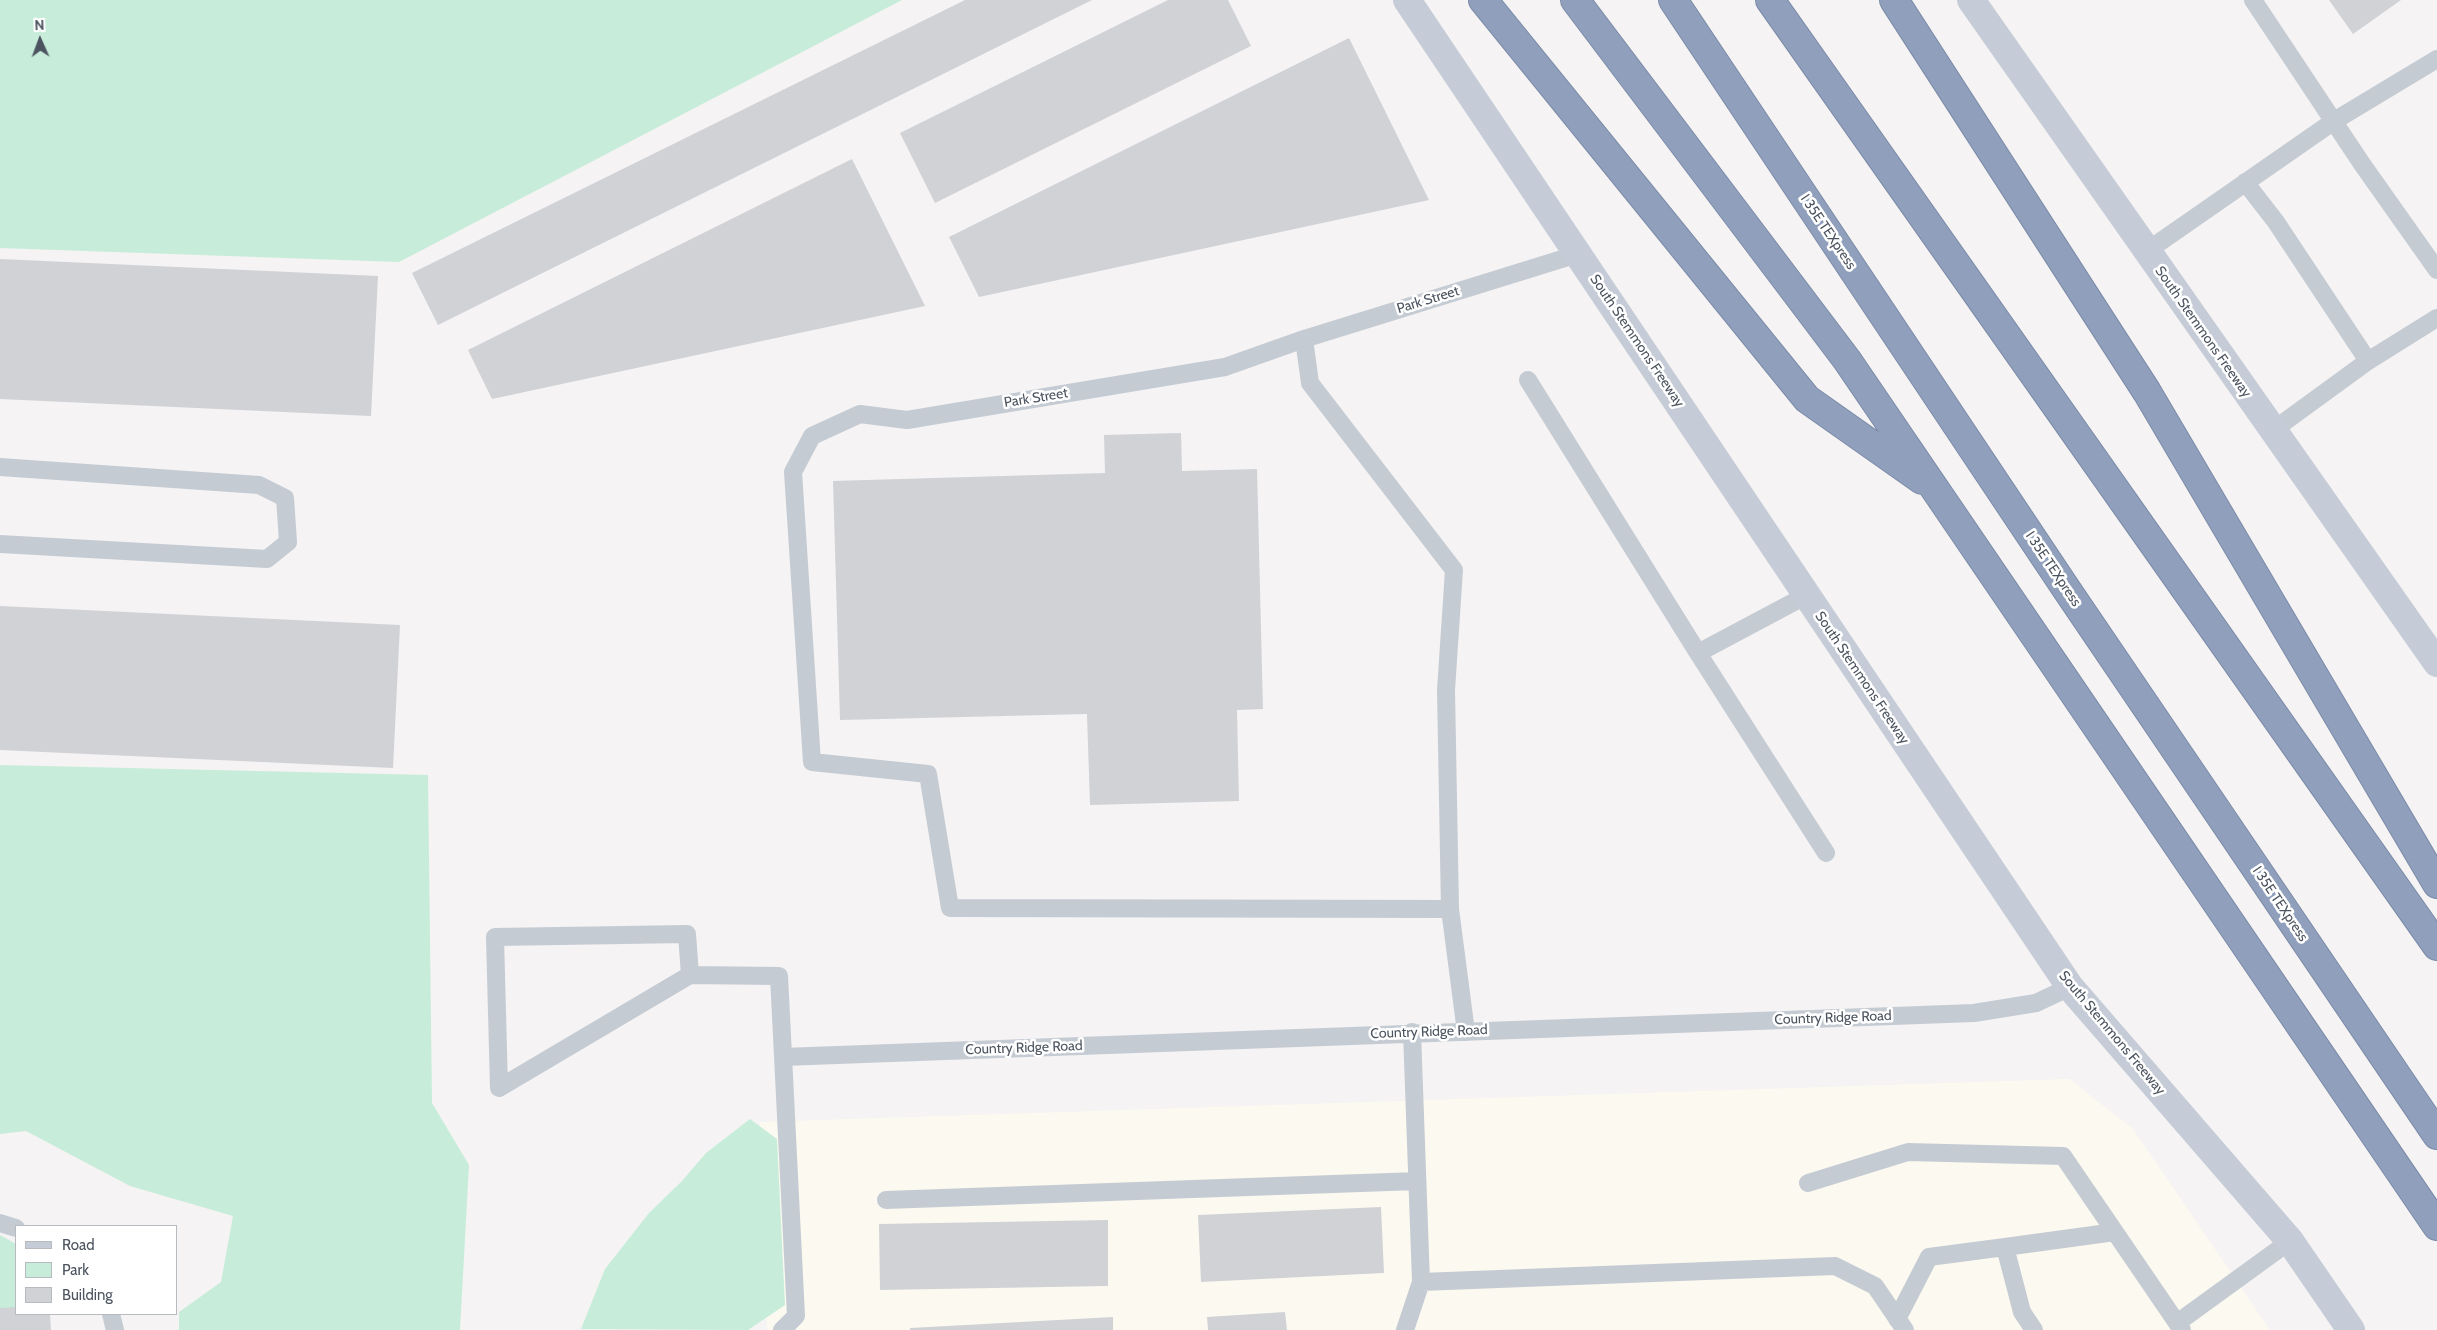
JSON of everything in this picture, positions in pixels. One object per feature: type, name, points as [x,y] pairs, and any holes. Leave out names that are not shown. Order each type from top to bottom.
[{"type":"highway","points":[[1483,0],[1807,399],[1937,491]]},
{"type":"highway","points":[[1575,0],[1847,360],[2437,1226]]},
{"type":"highway","name":"I 35E TEXpress","points":[[1673,0],[2067,590],[2437,1135]]},
{"type":"highway","points":[[1770,0],[2437,946]]},
{"type":"highway","points":[[1894,0],[2147,392],[2437,884]]},
{"type":"main road","name":"South Stemmons Freeway","points":[[1407,0],[2070,987],[2290,1241],[2350,1330]]},
{"type":"main road","name":"South Stemmons Freeway","points":[[1971,0],[2437,663]]},
{"type":"lane","points":[[2253,0],[2437,270]]},
{"type":"lane","points":[[2146,251],[2334,121],[2437,59]]},
{"type":"lane","points":[[2245,182],[2276,222],[2368,361]]},
{"type":"lane","name":"Park Street","points":[[1450,909],[950,908],[928,774],[812,762],[793,472],[812,436],[860,414],[907,420],[1215,369],[1304,339],[1578,254]]},
{"type":"lane","points":[[2272,430],[2368,361],[2437,318]]},
{"type":"lane","points":[[1304,339],[1310,383],[1454,570],[1446,690],[1450,909],[1466,1032]]},
{"type":"lane","points":[[1528,380],[1698,653],[1826,853]]},
{"type":"lane","points":[[0,467],[259,485],[285,498],[288,542],[267,559],[0,544]]},
{"type":"lane","points":[[1698,653],[1807,595]]},
{"type":"lane","points":[[690,975],[687,934],[495,937],[499,1088],[690,975],[778,976],[796,1316],[782,1330]]},
{"type":"lane","name":"Country Ridge Road","points":[[782,1058],[1412,1032],[1466,1032],[1974,1012],[2036,1003],[2070,987]]},
{"type":"lane","points":[[1405,1330],[1421,1282],[1412,1032]]},
{"type":"lane","points":[[1808,1183],[1908,1152],[2063,1156],[2180,1326],[2290,1241]]},
{"type":"lane","points":[[886,1200],[1417,1181]]},
{"type":"lane","points":[[0,1223],[15,1228]]},
{"type":"lane","points":[[1901,1324],[1929,1257],[2115,1232]]},
{"type":"lane","points":[[2005,1247],[2022,1312],[2034,1330]]},
{"type":"lane","points":[[1421,1282],[1835,1266],[1875,1286],[1901,1324]]},
{"type":"lane","points":[[111,1315],[115,1330]]},
{"type":"shaded area","points":[[2069,1079],[2133,1129],[2270,1330],[767,1330],[760,1122]]},
{"type":"green space","points":[[0,0],[902,0],[399,262],[0,248]]},
{"type":"green space","points":[[0,765],[428,775],[432,1103],[469,1165],[460,1330],[179,1330],[179,1312],[221,1282],[233,1216],[130,1186],[26,1131],[0,1134]]},
{"type":"green space","points":[[750,1119],[777,1139],[785,1305],[748,1330],[581,1329],[605,1269],[649,1213],[682,1181],[706,1153]]},
{"type":"green space","points":[[0,1235],[15,1243],[15,1315],[33,1315],[31,1330],[0,1330]]},
{"type":"building","points":[[965,0],[1092,0],[438,325],[412,273]]},
{"type":"building","points":[[1168,0],[1228,0],[1251,46],[935,203],[900,133]]},
{"type":"building","points":[[2329,0],[2401,0],[2353,34]]},
{"type":"building","points":[[1349,38],[1429,200],[979,297],[949,237]]},
{"type":"building","points":[[852,159],[925,306],[492,399],[468,350]]},
{"type":"building","points":[[0,259],[378,276],[371,416],[0,399]]},
{"type":"building","points":[[1181,433],[1182,471],[1257,469],[1263,709],[1237,710],[1239,801],[1090,805],[1087,714],[840,720],[833,481],[1105,473],[1104,435]]},
{"type":"building","points":[[0,606],[400,625],[393,768],[0,750]]},
{"type":"building","points":[[1381,1207],[1384,1273],[1201,1282],[1198,1215]]},
{"type":"building","points":[[1108,1220],[1108,1286],[880,1290],[879,1224]]},
{"type":"building","points":[[15,1307],[15,1315],[50,1315],[51,1330],[0,1330],[0,1308]]},
{"type":"building","points":[[1285,1312],[1287,1330],[1208,1330],[1207,1317]]},
{"type":"building","points":[[1113,1317],[1113,1330],[910,1330],[910,1328]]}]
